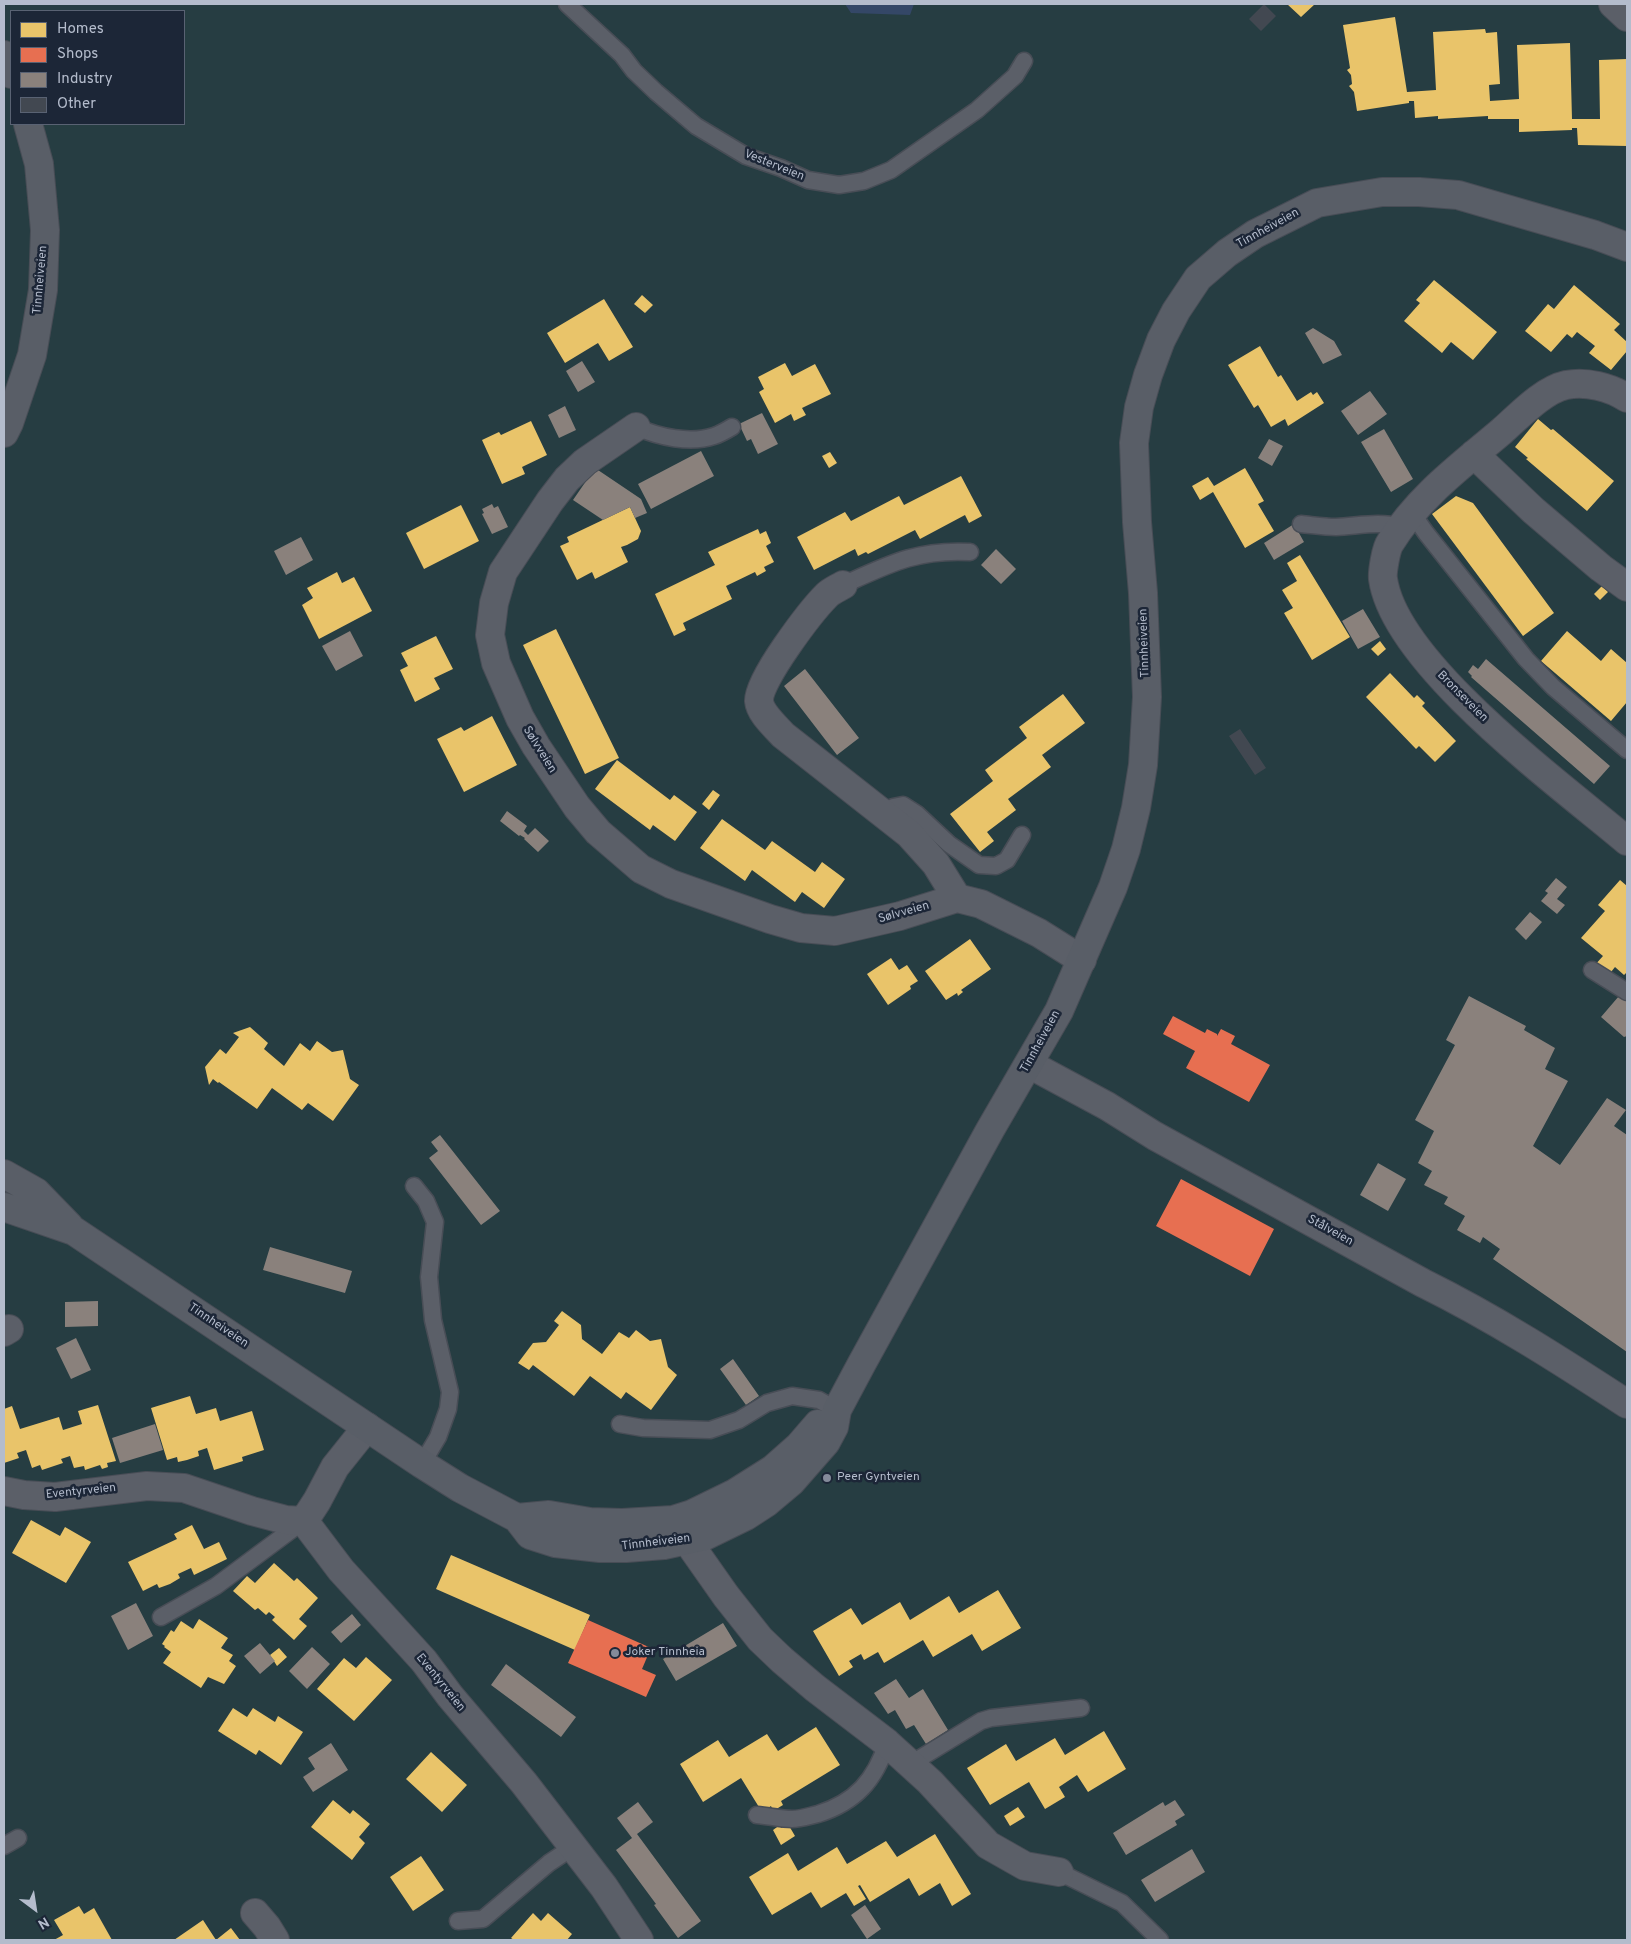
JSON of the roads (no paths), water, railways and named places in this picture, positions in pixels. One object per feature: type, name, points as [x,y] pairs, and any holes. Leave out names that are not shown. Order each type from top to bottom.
[{"type":"street","points":[[1613,4],[1627,17]]},
{"type":"street","points":[[4,55],[10,71]]},
{"type":"street","name":"Tinnheiveien","points":[[4,432],[32,355],[43,290],[45,230],[39,164],[28,125]]},
{"type":"street","name":"Tinnheiveien","points":[[4,1207],[74,1231],[422,1464],[460,1488],[517,1518],[530,1535],[555,1543],[600,1548],[626,1548],[680,1530],[704,1536],[746,1516],[766,1503],[791,1482],[826,1442],[834,1427],[837,1410],[861,1365],[990,1130],[1059,1011],[1113,887],[1126,849],[1136,808],[1143,765],[1147,697],[1134,443],[1139,407],[1161,340],[1176,311],[1198,278],[1227,253],[1255,234],[1317,203],[1382,192],[1458,195],[1595,235],[1627,247]]},
{"type":"street","name":"Bronseveien","points":[[1627,398],[1619,393],[1586,383],[1564,386],[1539,399],[1445,478],[1407,520],[1388,544],[1383,578],[1392,609],[1410,640],[1437,673],[1469,706],[1547,775],[1627,841]]},
{"type":"street","name":"Sølvveien","points":[[636,427],[586,462],[567,479],[504,572],[494,603],[490,635],[496,662],[520,718],[557,779],[598,832],[641,869],[671,884],[770,919],[801,928],[835,931],[900,916],[957,898]]},
{"type":"street","points":[[1474,454],[1534,511],[1601,568],[1627,587]]},
{"type":"street","points":[[843,585],[828,594],[774,665],[762,684],[759,701],[765,715],[783,735],[909,834],[936,864],[957,898],[980,904],[1038,933],[1082,960]]},
{"type":"street","name":"Stålveien","points":[[1029,1064],[1107,1106],[1155,1136],[1456,1300],[1539,1348],[1627,1404]]},
{"type":"street","points":[[4,1174],[36,1192],[74,1231]]},
{"type":"street","points":[[304,1521],[335,1467],[368,1427]]},
{"type":"street","name":"Eventyrveien","points":[[4,1491],[24,1495],[55,1497],[147,1486],[184,1488],[252,1512],[286,1520],[304,1521],[341,1570],[424,1661],[450,1696],[524,1783],[604,1887],[639,1940]]},
{"type":"street","points":[[680,1530],[760,1639],[815,1688],[888,1743],[930,1782],[988,1845],[1026,1866],[1059,1872]]},
{"type":"street","points":[[255,1913],[275,1940]]},
{"type":"lane","name":"Vesterveien","points":[[567,4],[622,55],[656,92],[696,126],[746,156],[782,168],[808,180],[839,185],[864,181],[891,170],[978,110],[1010,81],[1024,61]]},
{"type":"lane","name":"Sølvveien","points":[[636,427],[648,432],[691,440],[714,436],[732,427]]},
{"type":"lane","points":[[1301,524],[1335,527],[1407,520],[1426,533],[1526,659],[1553,688],[1627,750]]},
{"type":"lane","points":[[843,585],[911,556],[929,552],[970,552]]},
{"type":"lane","points":[[886,815],[893,807],[903,805],[917,814],[949,844],[980,865],[996,866],[1007,860],[1016,848],[1022,835]]},
{"type":"lane","points":[[1592,970],[1627,992]]},
{"type":"lane","points":[[414,1186],[426,1201],[435,1222],[429,1277],[434,1320],[450,1392],[448,1409],[438,1437],[422,1464]]},
{"type":"lane","points":[[620,1424],[652,1428],[710,1430],[739,1420],[767,1403],[792,1396],[819,1400],[837,1410]]},
{"type":"lane","points":[[161,1617],[216,1586],[304,1521]]},
{"type":"lane","points":[[912,1765],[972,1726],[986,1720],[1081,1708]]},
{"type":"lane","points":[[757,1815],[790,1819],[802,1818],[836,1808],[852,1798],[874,1773],[888,1743]]},
{"type":"lane","points":[[458,1921],[483,1919],[549,1863],[573,1847]]},
{"type":"lane","points":[[1059,1872],[1122,1903],[1160,1940]]},
{"type":"water","points":[[845,4],[914,4],[910,15],[851,13]]},
{"type":"place","name":"Peer Gyntveien","points":[[827,1478]]},
{"type":"place","name":"Joker Tinnheia","points":[[615,1653]]}]
